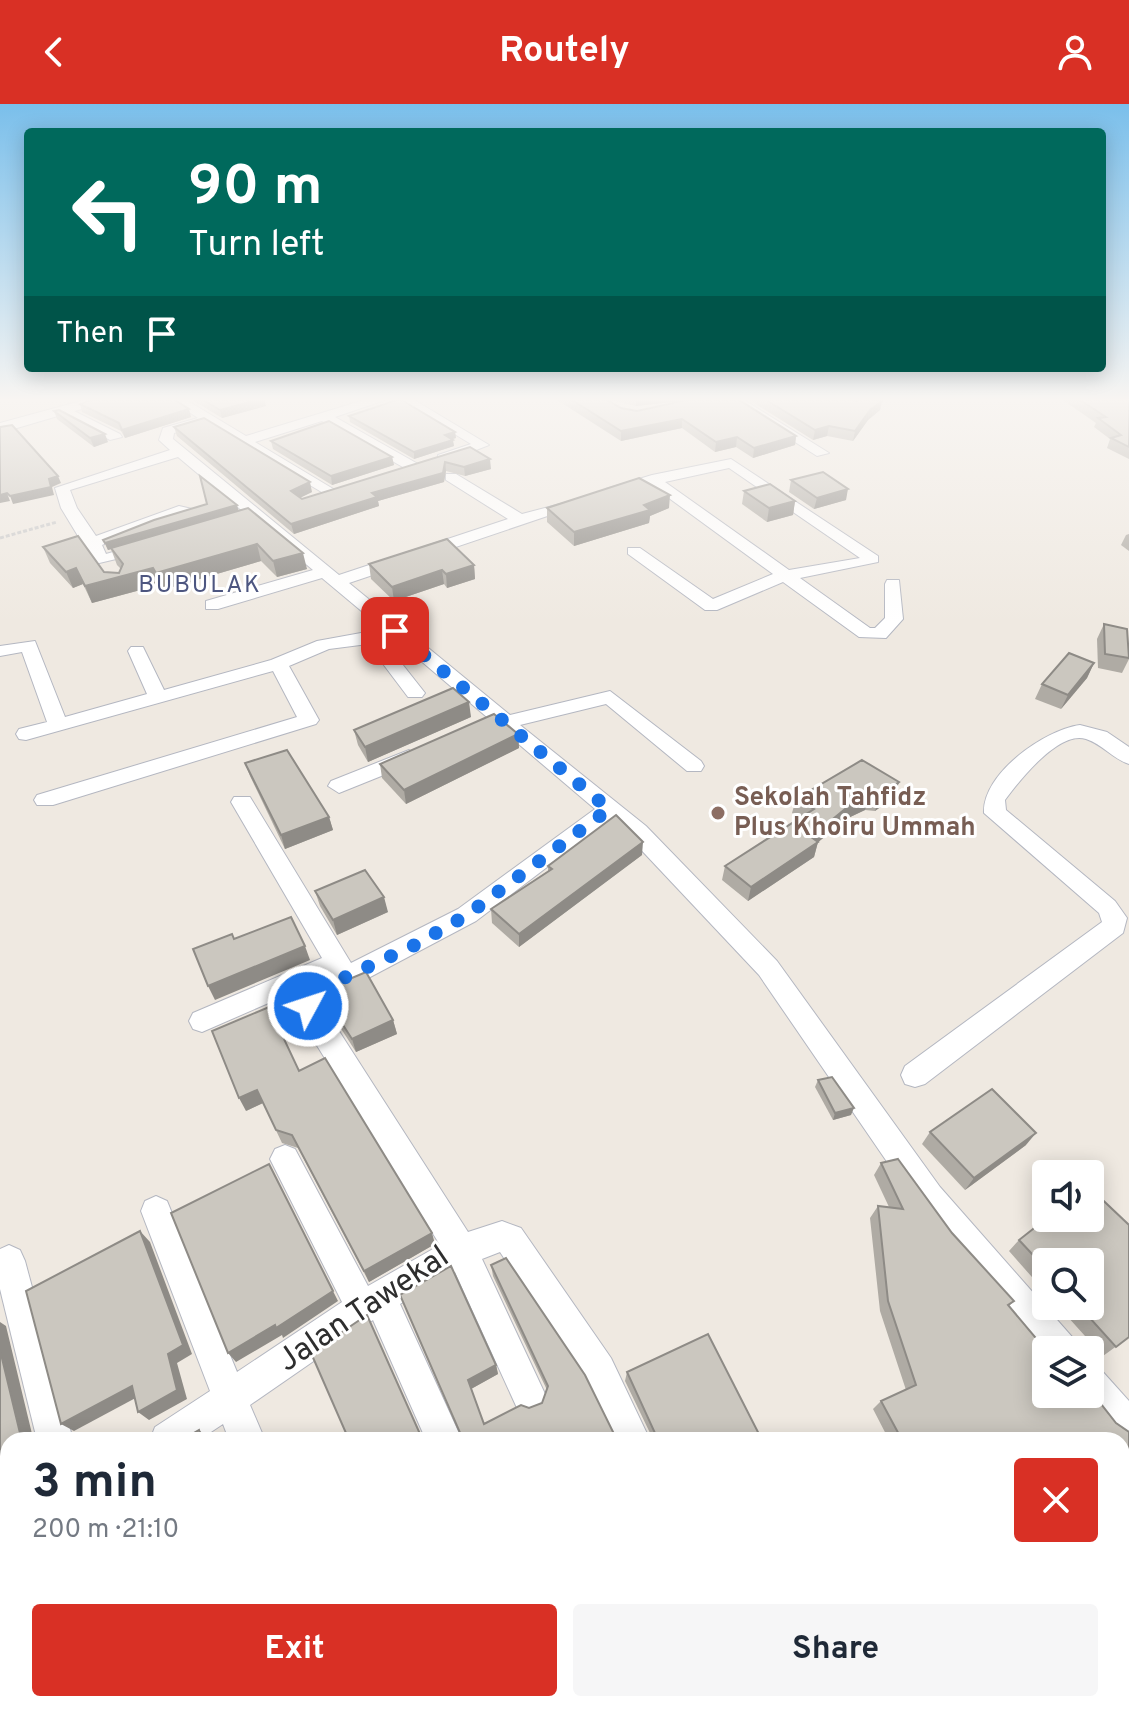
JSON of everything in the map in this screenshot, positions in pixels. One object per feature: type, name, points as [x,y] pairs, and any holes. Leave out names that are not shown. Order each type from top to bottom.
[{"type":"street","points":[[104,473],[68,483],[62,488],[62,494],[106,566],[155,545]]},
{"type":"street","points":[[201,473],[247,518],[331,576],[609,809],[685,877],[768,968],[929,1197],[1049,1336]]},
{"type":"street","points":[[303,502],[335,491],[304,473]]},
{"type":"street","points":[[388,475],[394,473]]},
{"type":"street","points":[[212,605],[331,576],[652,479],[681,473]]},
{"type":"street","points":[[634,551],[711,606],[782,576],[855,565],[872,559],[746,473]]},
{"type":"street","points":[[451,477],[519,519]]},
{"type":"street","points":[[652,479],[782,576],[871,635],[886,631],[894,619],[893,584]]},
{"type":"street","points":[[93,543],[184,509]]},
{"type":"street","points":[[26,734],[278,664],[323,645],[373,639],[395,631]]},
{"type":"street","points":[[373,639],[415,693]]},
{"type":"street","points":[[0,651],[29,645],[58,725]]},
{"type":"street","points":[[137,651],[158,697]]},
{"type":"street","points":[[45,800],[309,720],[278,664]]},
{"type":"street","points":[[472,728],[610,697],[694,766]]},
{"type":"street","points":[[915,1075],[1114,926],[1115,918],[1107,907],[995,813],[994,799],[1018,766],[1066,732],[1082,731],[1102,738],[1129,757]]},
{"type":"street","points":[[339,786],[426,750]]},
{"type":"street","points":[[202,1021],[342,970],[242,802]]},
{"type":"street","name":"Jalan Tawekal","points":[[181,1432],[371,1303],[461,1250],[308,1006],[310,996],[342,970],[415,945],[497,896],[609,809]]},
{"type":"street","points":[[285,1159],[371,1303],[440,1432]]},
{"type":"street","points":[[156,1211],[244,1432]]},
{"type":"street","points":[[529,1396],[461,1250],[502,1236],[510,1239],[599,1370],[628,1432]]},
{"type":"street","points":[[9,1261],[53,1432]]},
{"type":"street","points":[[1104,1396],[1125,1415]]},
{"type":"path","points":[[0,538],[75,517]]},
{"type":"building","points":[[0,473],[55,473],[58,476],[49,479],[51,487],[10,496],[7,493],[0,495]]},
{"type":"building","points":[[230,473],[295,473],[310,482],[291,491],[302,499],[386,473],[443,473],[372,493],[377,497],[291,524]]},
{"type":"building","points":[[825,473],[848,489],[817,498],[791,480]]},
{"type":"building","points":[[200,476],[237,505],[105,543],[103,540],[154,520],[207,504]]},
{"type":"building","points":[[639,478],[670,495],[644,505],[650,510],[574,532],[547,508]]},
{"type":"building","points":[[770,484],[795,501],[769,508],[744,491]]},
{"type":"building","points":[[248,508],[303,553],[273,561],[257,544],[156,573],[153,568],[85,586],[76,568],[66,572],[43,547],[78,536],[104,572],[119,573],[123,564],[111,548]]},
{"type":"building","points":[[447,539],[474,565],[446,574],[442,570],[392,587],[369,564]]},
{"type":"building","points":[[1104,624],[1127,629],[1129,658],[1105,654]]},
{"type":"building","points":[[1069,653],[1094,663],[1068,695],[1042,684]]},
{"type":"building","points":[[453,688],[469,702],[365,747],[354,730]]},
{"type":"building","points":[[494,714],[518,734],[404,790],[380,764]]},
{"type":"building","points":[[287,750],[329,817],[281,835],[245,763]]},
{"type":"building","points":[[862,760],[899,782],[880,796],[870,796],[851,804],[811,837],[818,842],[751,887],[725,866],[814,809],[796,799]]},
{"type":"building","points":[[616,815],[643,842],[519,934],[491,909],[552,869],[548,866]]},
{"type":"building","points":[[365,870],[384,897],[333,920],[315,891]]},
{"type":"building","points":[[291,917],[305,946],[208,986],[193,949],[232,934],[234,939]]},
{"type":"building","points":[[366,972],[393,1020],[352,1039],[321,991]]},
{"type":"building","points":[[269,1007],[299,1071],[325,1058],[432,1233],[364,1271],[292,1135],[276,1130],[257,1090],[239,1098],[212,1031]]},
{"type":"building","points":[[832,1077],[854,1108],[835,1113],[818,1080]]},
{"type":"building","points":[[992,1089],[1036,1133],[974,1178],[930,1132]]},
{"type":"building","points":[[898,1159],[952,1233],[1014,1301],[1008,1305],[1034,1336],[1032,1408],[1104,1408],[1116,1423],[1129,1432],[898,1432],[881,1401],[916,1385],[888,1301],[878,1206],[903,1209],[881,1163]]},
{"type":"building","points":[[269,1164],[333,1291],[276,1328],[275,1325],[228,1353],[171,1213]]},
{"type":"building","points":[[1104,1201],[1129,1225],[1129,1337],[1116,1347],[1092,1320],[1104,1320],[1104,1248],[1032,1248],[1032,1254],[1019,1240],[1032,1230],[1104,1232]]},
{"type":"building","points":[[140,1231],[183,1345],[168,1354],[177,1390],[138,1412],[132,1386],[61,1424],[26,1291]]},
{"type":"building","points":[[506,1258],[585,1375],[613,1432],[460,1432],[400,1295],[451,1266],[496,1365],[468,1380],[484,1424],[521,1405],[529,1408],[542,1403],[548,1386],[491,1265]]},
{"type":"building","points":[[367,1315],[419,1432],[346,1432],[311,1353]]},
{"type":"building","points":[[708,1334],[758,1432],[655,1432],[627,1372]]},
{"type":"building","points":[[0,1350],[20,1432],[0,1432]]},
{"type":"place","name":"Sekolah Tahfidz Plus Khoiru Ummah","points":[[718,813]]},
{"type":"district","name":"BUBULAK","points":[[200,586]]},
{"type":"route","points":[[308,1006],[310,996],[320,989],[415,945],[497,896],[609,809],[395,631]]}]
